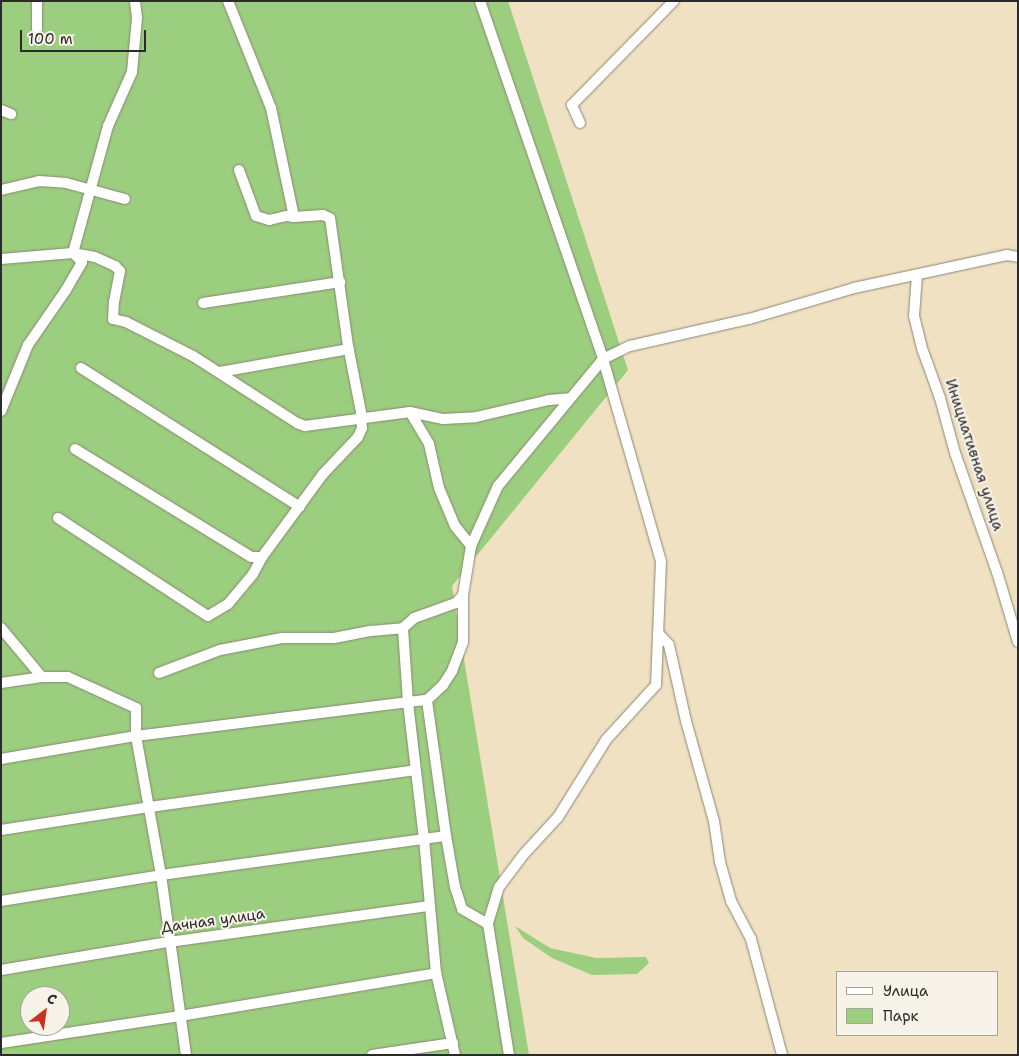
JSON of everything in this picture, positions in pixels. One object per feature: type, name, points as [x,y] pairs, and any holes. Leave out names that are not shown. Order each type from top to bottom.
[{"type":"street","points":[[37,1],[37,29]]},
{"type":"street","points":[[73,253],[108,126],[132,72],[137,18],[135,1]]},
{"type":"street","points":[[228,1],[270,108],[294,217]]},
{"type":"street","points":[[480,1],[526,142],[602,359],[661,561],[656,685],[606,740],[558,817],[524,854],[499,887],[488,924],[509,1055]]},
{"type":"street","points":[[580,123],[572,105],[674,1]]},
{"type":"street","points":[[58,518],[208,616],[228,604],[253,574],[262,557],[324,474],[358,437],[362,419],[349,349],[330,218],[323,215],[287,216],[269,220],[256,216],[239,170]]},
{"type":"street","points":[[1,190],[39,181],[66,183],[125,199]]},
{"type":"street","points":[[2,407],[28,345],[66,290],[82,262],[73,253]]},
{"type":"street","points":[[1,259],[73,253],[96,257],[120,271],[114,301],[113,320],[126,322],[220,372],[297,423],[305,426],[410,412],[443,419],[476,417],[549,400],[570,398]]},
{"type":"street","points":[[1,759],[136,736],[426,700],[443,686],[452,671],[464,642],[463,595],[471,546],[498,486],[602,359],[630,346],[749,320],[854,288],[1006,255],[1018,257]]},
{"type":"street","name":"Инициативная улица","points":[[917,275],[914,316],[923,351],[940,398],[955,453],[997,572],[1018,642]]},
{"type":"street","points":[[204,303],[340,282]]},
{"type":"street","points":[[220,372],[349,349]]},
{"type":"street","points":[[81,368],[300,507]]},
{"type":"street","points":[[410,412],[429,444],[439,488],[455,526],[471,546]]},
{"type":"street","points":[[75,449],[251,557],[262,557]]},
{"type":"street","points":[[158,673],[220,650],[273,640],[334,638],[371,631],[403,628],[414,618],[456,603],[463,595]]},
{"type":"street","points":[[1,628],[42,677]]},
{"type":"street","points":[[403,628],[414,770],[424,839],[436,973],[454,1055]]},
{"type":"street","points":[[658,633],[669,646],[686,721],[714,821],[720,862],[731,901],[751,939],[782,1055]]},
{"type":"street","points":[[1,683],[42,677],[68,677],[136,708],[136,736],[161,875],[186,1055]]},
{"type":"street","points":[[426,700],[455,886],[462,909],[488,924]]},
{"type":"street","points":[[1,830],[414,770]]},
{"type":"street","points":[[1,901],[161,875],[446,836]]},
{"type":"street","name":"Дачная улица","points":[[1,970],[169,942],[430,906]]},
{"type":"street","points":[[1,1043],[180,1016],[436,973]]},
{"type":"street","points":[[372,1055],[453,1044]]},
{"type":"green space","points":[[1,1],[508,1],[628,370],[452,586],[529,1055],[1,1055]]},
{"type":"green space","points":[[515,926],[550,948],[596,958],[646,957],[649,963],[637,974],[592,975],[552,958],[523,938]]}]
